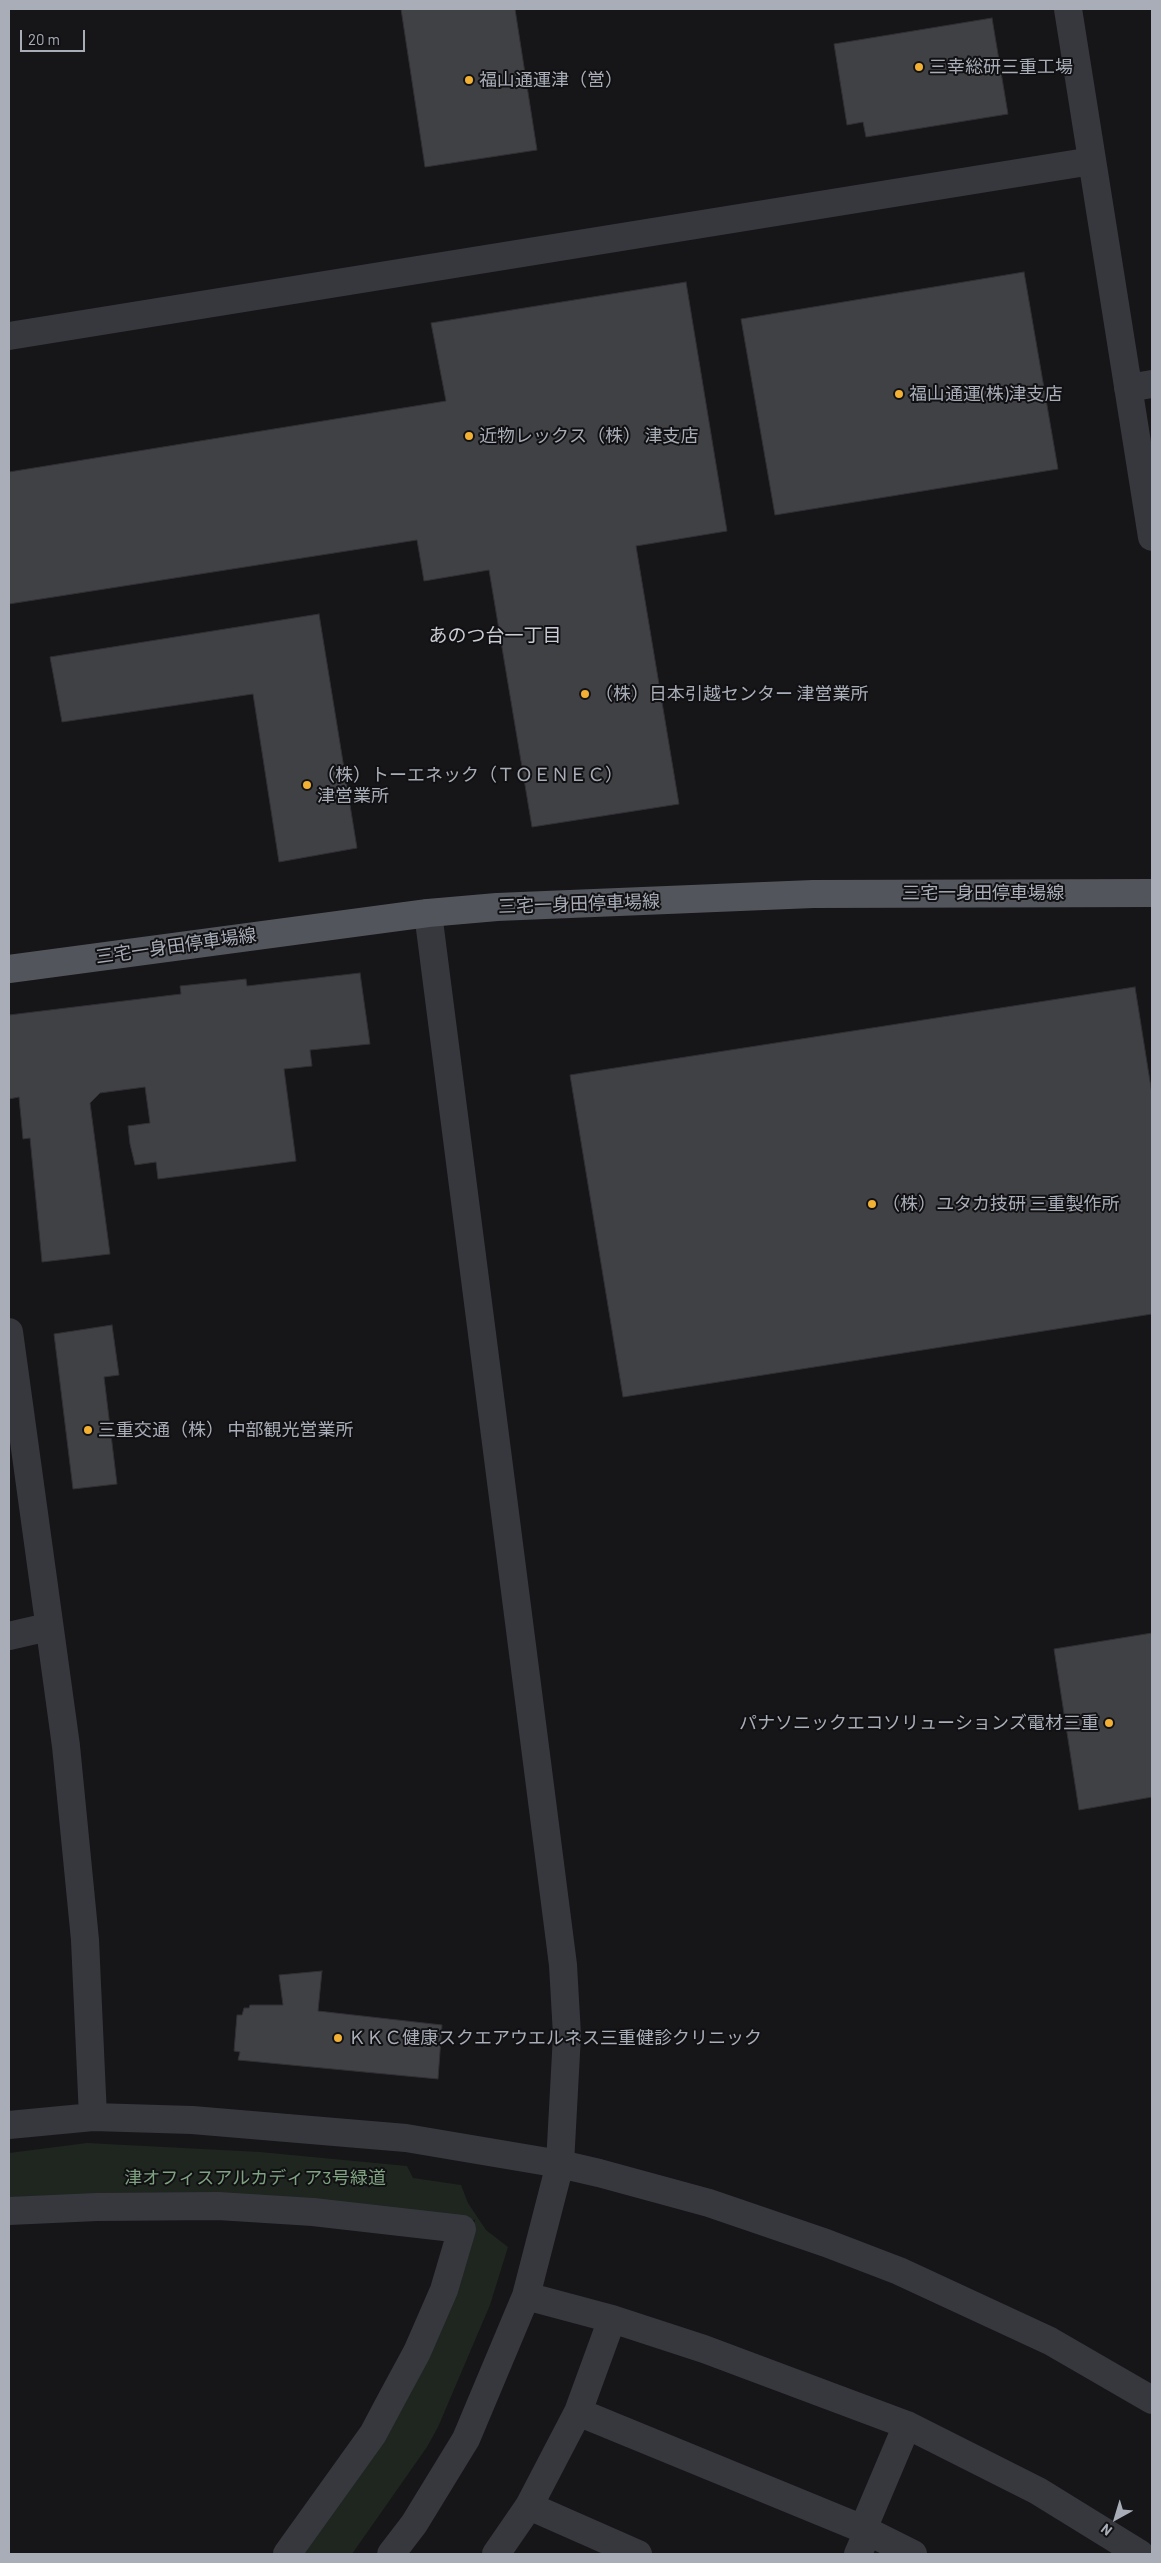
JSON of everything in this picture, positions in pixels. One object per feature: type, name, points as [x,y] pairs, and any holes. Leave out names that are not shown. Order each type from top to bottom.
[{"type":"main road","name":"三宅一身田停車場線","points":[[9,969],[428,912],[497,907],[813,894],[1152,893]]},
{"type":"street","points":[[1068,9],[1092,161],[1140,386],[1152,537]]},
{"type":"street","points":[[9,336],[1092,161]]},
{"type":"street","points":[[391,2554],[414,2524],[466,2439],[526,2296],[560,2164],[567,2035],[563,1965],[428,912]]},
{"type":"street","points":[[9,1332],[48,1627],[66,1746],[85,1940],[93,2117]]},
{"type":"street","points":[[9,1636],[48,1627]]},
{"type":"street","points":[[9,2125],[93,2117],[192,2120],[406,2138],[560,2164],[709,2203],[826,2243],[899,2271],[1050,2341],[1152,2400]]},
{"type":"street","points":[[9,2212],[97,2207],[218,2206],[313,2212],[462,2229],[444,2290],[417,2352],[373,2434],[287,2554]]},
{"type":"street","points":[[526,2296],[612,2319],[766,2371],[907,2425],[1038,2491],[1140,2554]]},
{"type":"street","points":[[496,2554],[529,2506],[578,2412],[612,2319]]},
{"type":"street","points":[[578,2412],[863,2538],[913,2554]]},
{"type":"street","points":[[863,2538],[907,2425]]},
{"type":"street","points":[[529,2506],[638,2554]]},
{"type":"green space","name":"津オフィスアルカディア3号緑道","points":[[87,2143],[260,2152],[407,2166],[413,2178],[461,2185],[468,2203],[486,2230],[508,2247],[490,2305],[438,2427],[427,2447],[352,2554],[302,2554],[454,2286],[475,2220],[104,2194],[9,2201],[9,2153]]},
{"type":"building","name":"福山通運津（営）","points":[[401,9],[515,9],[537,150],[425,167]]},
{"type":"building","name":"三幸総研三重工場","points":[[992,18],[1008,114],[866,137],[863,122],[847,125],[834,44]]},
{"type":"building","name":"福山通運(株)津支店","points":[[1024,272],[1058,469],[775,515],[741,319]]},
{"type":"building","name":"近物レックス（株） 津支店","points":[[686,282],[727,531],[636,546],[679,804],[532,827],[489,570],[424,581],[417,540],[9,604],[9,472],[446,401],[431,323]]},
{"type":"building","name":"（株）トーエネック（ＴＯＥＮＥＣ） 津営業所","points":[[319,614],[357,848],[279,862],[253,694],[62,722],[50,657]]},
{"type":"building","points":[[360,973],[370,1044],[310,1050],[312,1066],[284,1069],[296,1161],[158,1179],[156,1162],[135,1165],[130,1144],[128,1126],[150,1123],[145,1087],[100,1093],[90,1103],[110,1254],[42,1262],[30,1138],[23,1139],[19,1097],[9,1099],[9,1015],[181,994],[180,986],[246,979],[247,986]]},
{"type":"building","name":"（株）ユタカ技研 三重製作所","points":[[1135,987],[1152,1094],[1152,1314],[623,1397],[570,1075]]},
{"type":"building","name":"三重交通（株） 中部観光営業所","points":[[112,1325],[119,1375],[104,1377],[117,1484],[73,1489],[54,1334]]},
{"type":"building","name":"パナソニックエコソリューションズ電材三重","points":[[1152,1633],[1152,1797],[1079,1810],[1054,1649]]},
{"type":"building","name":"ＫＫＣ健康スクエアウエルネス三重健診クリニック","points":[[322,1971],[318,2011],[442,2025],[438,2079],[238,2060],[240,2052],[234,2051],[237,2015],[242,2015],[244,2008],[249,2008],[250,2005],[283,2005],[279,1975]]},
{"type":"place","name":"三幸総研三重工場","points":[[919,67]]},
{"type":"place","name":"福山通運津（営）","points":[[469,80]]},
{"type":"place","name":"福山通運(株)津支店","points":[[899,394]]},
{"type":"place","name":"近物レックス（株） 津支店","points":[[469,436]]},
{"type":"place","name":"（株）日本引越センター 津営業所","points":[[585,694]]},
{"type":"place","name":"（株）トーエネック（ＴＯＥＮＥＣ） 津営業所","points":[[307,785]]},
{"type":"place","name":"（株）ユタカ技研 三重製作所","points":[[872,1204]]},
{"type":"place","name":"三重交通（株） 中部観光営業所","points":[[88,1430]]},
{"type":"place","name":"パナソニックエコソリューションズ電材三重","points":[[1109,1723]]},
{"type":"place","name":"ＫＫＣ健康スクエアウエルネス三重健診クリニック","points":[[338,2038]]},
{"type":"district","name":"あのつ台一丁目","points":[[495,636]]}]
